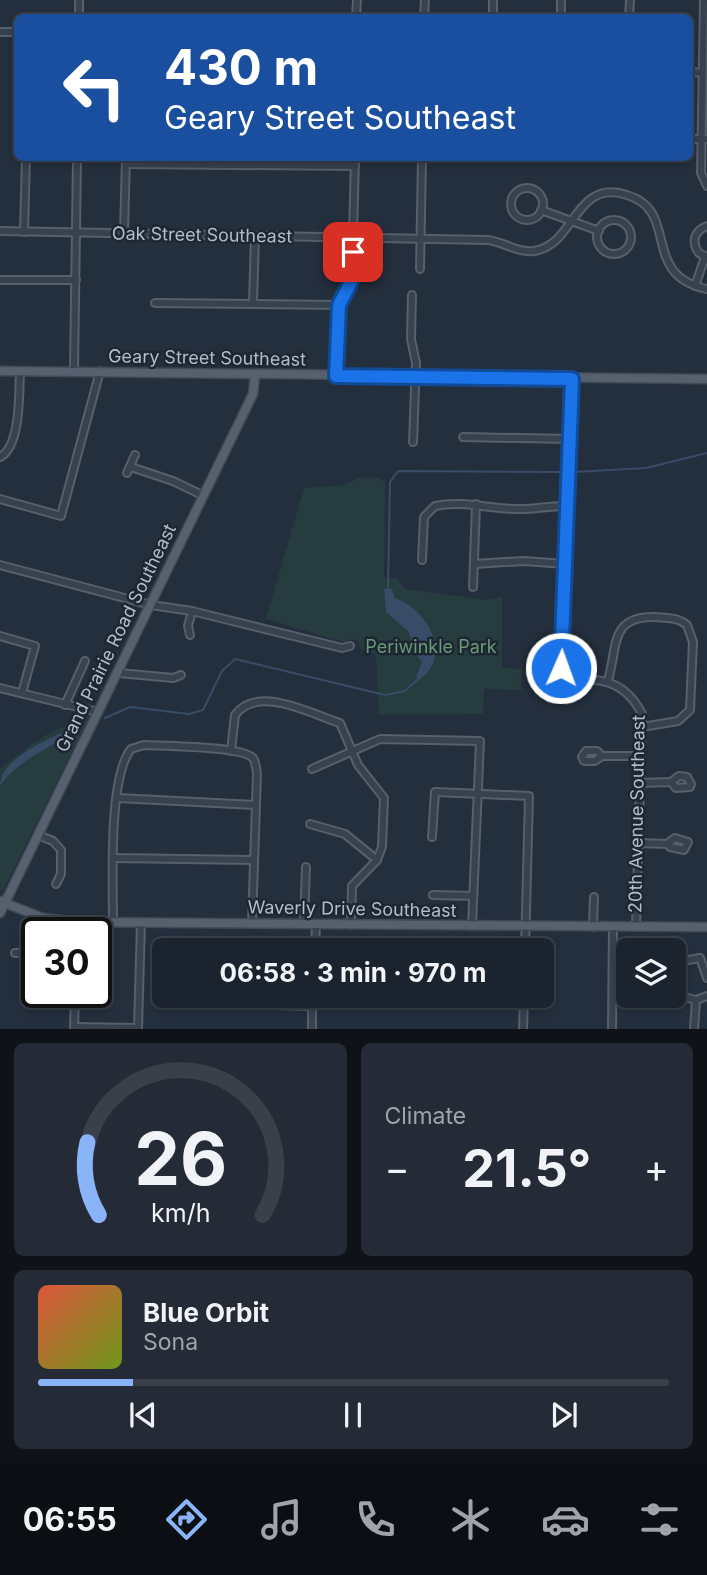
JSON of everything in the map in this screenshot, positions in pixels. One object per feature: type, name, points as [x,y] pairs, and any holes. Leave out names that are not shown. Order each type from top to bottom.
[{"type":"main road","name":"Geary Street Southeast","points":[[0,371],[255,376],[707,379]]},
{"type":"main road","name":"Grand Prairie Road Southeast","points":[[0,913],[3,902],[119,673],[202,495],[253,394],[255,376]]},
{"type":"main road","name":"Waverly Drive Southeast","points":[[3,902],[40,917]]},
{"type":"main road","name":"Waverly Drive Southeast","points":[[113,922],[707,927]]},
{"type":"street","points":[[704,0],[704,139],[701,165],[707,186]]},
{"type":"street","points":[[693,72],[703,72]]},
{"type":"street","points":[[24,232],[26,161]]},
{"type":"street","points":[[74,371],[77,161]]},
{"type":"street","points":[[124,233],[126,161],[355,166]]},
{"type":"street","points":[[336,376],[339,305],[352,274],[355,161]]},
{"type":"street","points":[[420,270],[422,161]]},
{"type":"street","points":[[520,189],[533,189],[541,198],[541,210],[533,219],[520,219],[512,210],[512,198],[520,189]]},
{"type":"street","name":"Oak Street Southeast","points":[[0,231],[488,240],[520,250],[533,251],[552,244],[584,203],[600,195],[618,193],[634,197],[649,209],[670,267],[695,286]]},
{"type":"street","points":[[541,210],[599,231]]},
{"type":"street","points":[[609,221],[622,222],[630,231],[630,244],[620,253],[607,252],[598,242],[599,231],[609,221]]},
{"type":"street","points":[[707,226],[696,233],[694,240],[699,253],[706,257],[695,286],[707,289]]},
{"type":"street","points":[[253,303],[255,236]]},
{"type":"street","points":[[0,281],[76,280]]},
{"type":"street","points":[[412,295],[411,339],[416,363],[413,442]]},
{"type":"street","points":[[155,303],[339,305]]},
{"type":"street","points":[[1,457],[18,418],[20,371]]},
{"type":"street","points":[[0,499],[61,516],[100,372]]},
{"type":"street","points":[[572,379],[563,673],[570,678],[608,680],[619,624],[644,617],[671,618],[689,623],[693,654],[689,718],[642,727]]},
{"type":"street","points":[[463,437],[570,439]]},
{"type":"street","points":[[135,455],[129,470],[173,481],[202,495]]},
{"type":"street","points":[[422,560],[424,517],[428,510],[443,504],[521,510],[543,505],[567,506]]},
{"type":"street","points":[[473,587],[476,505]]},
{"type":"street","points":[[474,564],[524,561],[565,564]]},
{"type":"street","points":[[0,565],[151,606],[192,611],[342,648],[350,646]]},
{"type":"street","points":[[190,635],[188,626],[192,611]]},
{"type":"street","points":[[0,636],[35,646],[22,693]]},
{"type":"street","points":[[65,705],[85,662]]},
{"type":"street","points":[[119,673],[173,678],[181,675]]},
{"type":"street","name":"20th Avenue Southeast","points":[[608,680],[626,690],[642,714],[636,926]]},
{"type":"street","points":[[0,688],[98,712]]},
{"type":"street","points":[[231,751],[235,715],[249,702],[267,700],[340,723],[358,765],[384,798],[382,847],[377,860],[352,886],[351,925]]},
{"type":"street","points":[[312,769],[380,739],[480,741],[472,926]]},
{"type":"street","points":[[113,922],[113,858],[123,764],[131,749],[144,745],[246,753],[256,764],[252,923]]},
{"type":"street","points":[[603,756],[639,756]]},
{"type":"street","points":[[639,783],[671,782]]},
{"type":"street","points":[[432,837],[435,792],[529,796],[525,938]]},
{"type":"street","points":[[118,798],[255,805]]},
{"type":"street","points":[[310,824],[345,834],[377,860]]},
{"type":"street","points":[[38,835],[53,841],[61,850],[61,874],[56,884]]},
{"type":"street","points":[[638,843],[667,844]]},
{"type":"street","points":[[113,858],[253,860]]},
{"type":"street","points":[[304,924],[306,867]]},
{"type":"street","points":[[433,895],[473,896]]},
{"type":"street","points":[[593,927],[594,897]]},
{"type":"street","points":[[75,1008],[74,1028],[138,1029],[141,923]]},
{"type":"street","points":[[315,938],[316,924]]},
{"type":"street","name":"20th Avenue Southeast","points":[[612,1029],[613,926]]},
{"type":"street","points":[[15,953],[21,953]]},
{"type":"street","points":[[686,960],[700,958],[707,978]]},
{"type":"street","points":[[686,998],[696,1000],[707,996]]},
{"type":"street","points":[[694,1029],[696,1000]]},
{"type":"street","points":[[312,1008],[312,1029]]},
{"type":"street","points":[[523,1029],[524,1008]]},
{"type":"green space","name":"Periwinkle Park","points":[[373,477],[385,481],[384,578],[397,578],[405,589],[487,600],[502,597],[502,668],[522,669],[521,690],[484,689],[483,714],[379,715],[376,655],[360,649],[359,641],[351,639],[344,642],[266,619],[304,488],[343,485],[359,478]]},
{"type":"green space","points":[[89,717],[4,889],[0,890],[0,769],[44,736]]},
{"type":"water","points":[[384,589],[392,589],[395,598],[418,612],[432,634],[435,659],[419,680],[416,677],[422,662],[413,651],[409,632],[386,612]]},
{"type":"water","points":[[79,725],[81,727],[71,734],[17,768],[0,786],[2,775],[19,756]]},
{"type":"waterway","points":[[574,472],[646,468],[707,453]]},
{"type":"waterway","points":[[388,590],[390,482],[398,471],[562,472]]},
{"type":"waterway","points":[[105,718],[130,707],[189,714],[203,710],[222,671],[235,659],[385,695],[405,691],[418,679]]},
{"type":"route","points":[[353,252],[351,282],[339,305],[336,376],[572,379],[561,668]]}]
